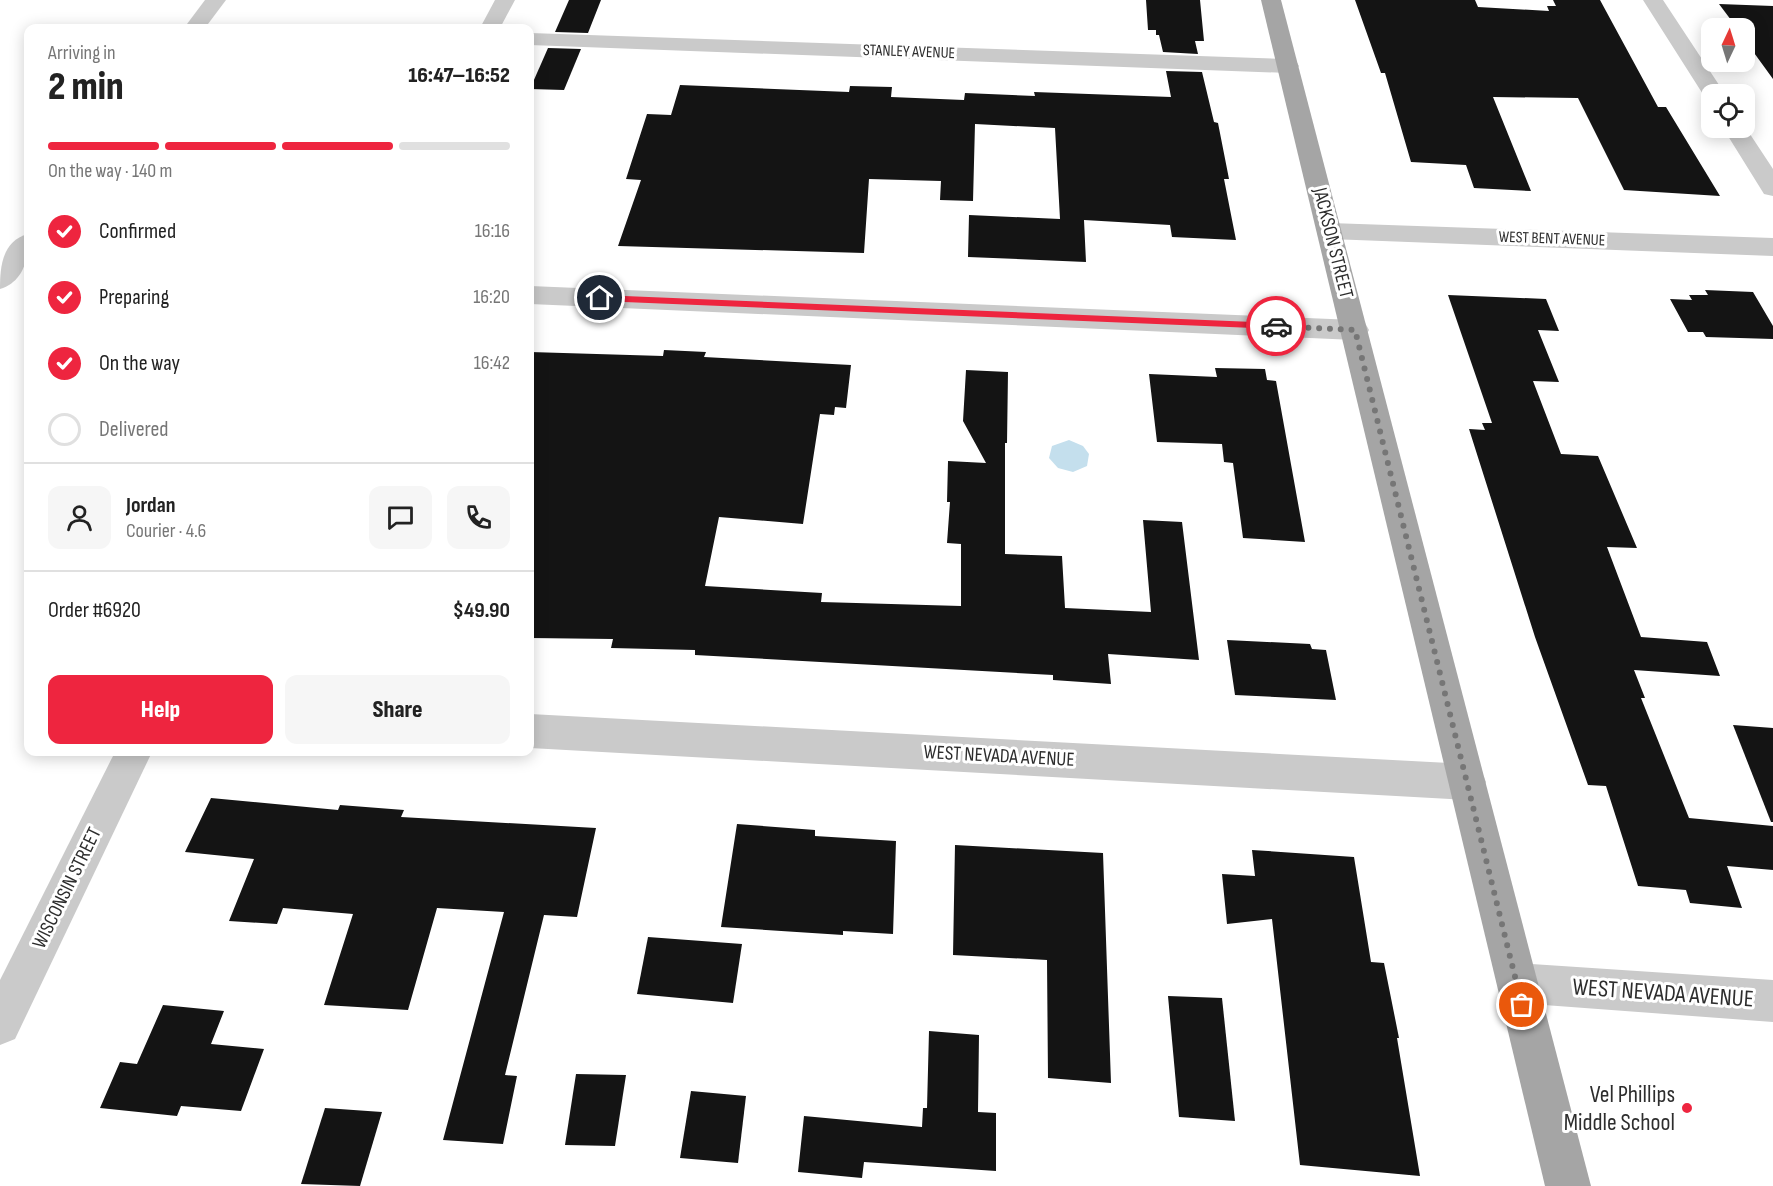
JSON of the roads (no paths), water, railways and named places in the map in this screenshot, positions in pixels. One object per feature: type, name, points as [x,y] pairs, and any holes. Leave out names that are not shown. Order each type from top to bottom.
[{"type":"main road","name":"JACKSON STREET","points":[[1271,0],[1568,1186]]},
{"type":"street","points":[[197,24],[216,0]]},
{"type":"street","points":[[492,24],[504,0]]},
{"type":"street","points":[[1653,0],[1708,84]]},
{"type":"street","name":"STANLEY AVENUE","points":[[534,39],[1288,66]]},
{"type":"street","points":[[1741,138],[1773,188]]},
{"type":"street","name":"WEST BENT AVENUE","points":[[1330,231],[1773,247]]},
{"type":"street","points":[[8,275],[24,249]]},
{"type":"street","points":[[534,295],[1355,330]]},
{"type":"street","name":"WEST NEVADA AVENUE","points":[[534,731],[1468,782]]},
{"type":"street","name":"WISCONSIN STREET","points":[[0,1024],[132,756]]},
{"type":"street","name":"WEST NEVADA AVENUE","points":[[1517,983],[1773,1001]]},
{"type":"water","points":[[1069,440],[1083,446],[1089,454],[1087,466],[1073,472],[1058,468],[1049,458],[1052,446]]},
{"type":"place","name":"Vel Phillips Middle School","points":[[1687,1108]]}]
